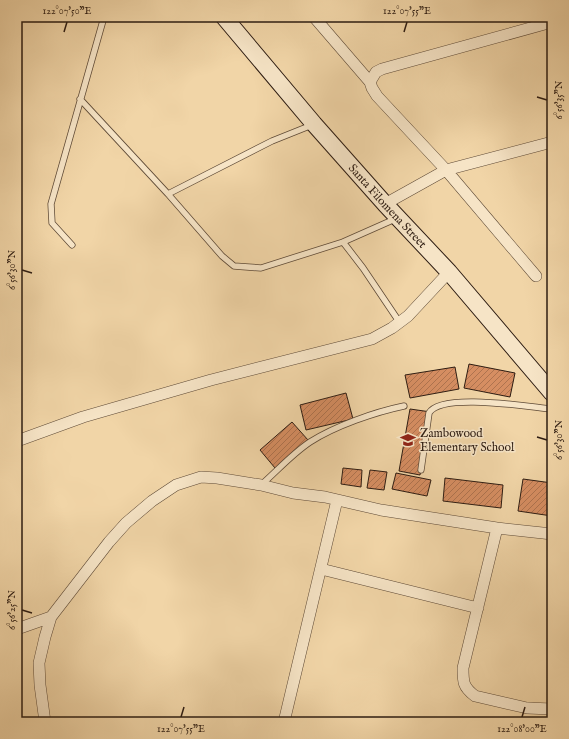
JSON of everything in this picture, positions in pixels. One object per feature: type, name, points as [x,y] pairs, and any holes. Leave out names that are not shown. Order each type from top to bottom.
[{"type":"main road","name":"Santa Filomena Street","points":[[224,17],[314,124],[397,218],[449,272],[552,393]]},
{"type":"street","points":[[314,17],[370,82],[377,96],[446,170],[536,276]]},
{"type":"street","points":[[370,82],[376,72],[382,69],[552,22]]},
{"type":"street","points":[[385,204],[446,170],[552,142]]},
{"type":"street","points":[[17,441],[83,417],[211,380],[372,339],[408,316],[449,272]]},
{"type":"street","points":[[45,722],[40,685],[39,663],[51,617],[109,542],[126,523],[152,501],[176,485],[201,477],[217,478],[261,485],[381,510],[497,528],[552,534]]},
{"type":"street","points":[[284,722],[337,500]]},
{"type":"street","points":[[497,528],[463,668],[463,681],[468,691],[475,696],[527,708],[552,709]]},
{"type":"street","points":[[320,569],[478,608]]},
{"type":"street","points":[[17,629],[51,617]]},
{"type":"lane","points":[[72,245],[52,224],[51,204],[104,17]]},
{"type":"lane","points":[[80,99],[168,194],[222,256],[234,266],[260,268],[343,242],[397,218]]},
{"type":"lane","points":[[168,194],[272,141],[314,124]]},
{"type":"lane","points":[[343,242],[363,268],[400,322]]},
{"type":"lane","points":[[421,470],[429,413],[431,409],[435,407],[465,402],[552,409]]},
{"type":"lane","points":[[261,485],[309,443],[324,434],[383,411],[404,406]]},
{"type":"building","points":[[469,364],[515,373],[510,397],[464,388]]},
{"type":"building","points":[[455,367],[459,389],[410,398],[405,375]]},
{"type":"building","points":[[346,393],[353,419],[306,430],[300,405]]},
{"type":"building","points":[[410,409],[431,412],[420,475],[399,471]]},
{"type":"building","points":[[292,422],[308,440],[275,468],[260,450]]},
{"type":"building","points":[[343,468],[362,470],[361,487],[341,484]]},
{"type":"building","points":[[370,470],[387,472],[384,490],[367,488]]},
{"type":"building","points":[[396,473],[431,480],[427,496],[392,489]]},
{"type":"building","points":[[445,478],[503,485],[501,508],[443,501]]},
{"type":"building","points":[[523,479],[552,483],[552,516],[518,511]]},
{"type":"place","name":"Zambowood Elementary School","points":[[408,440]]}]
